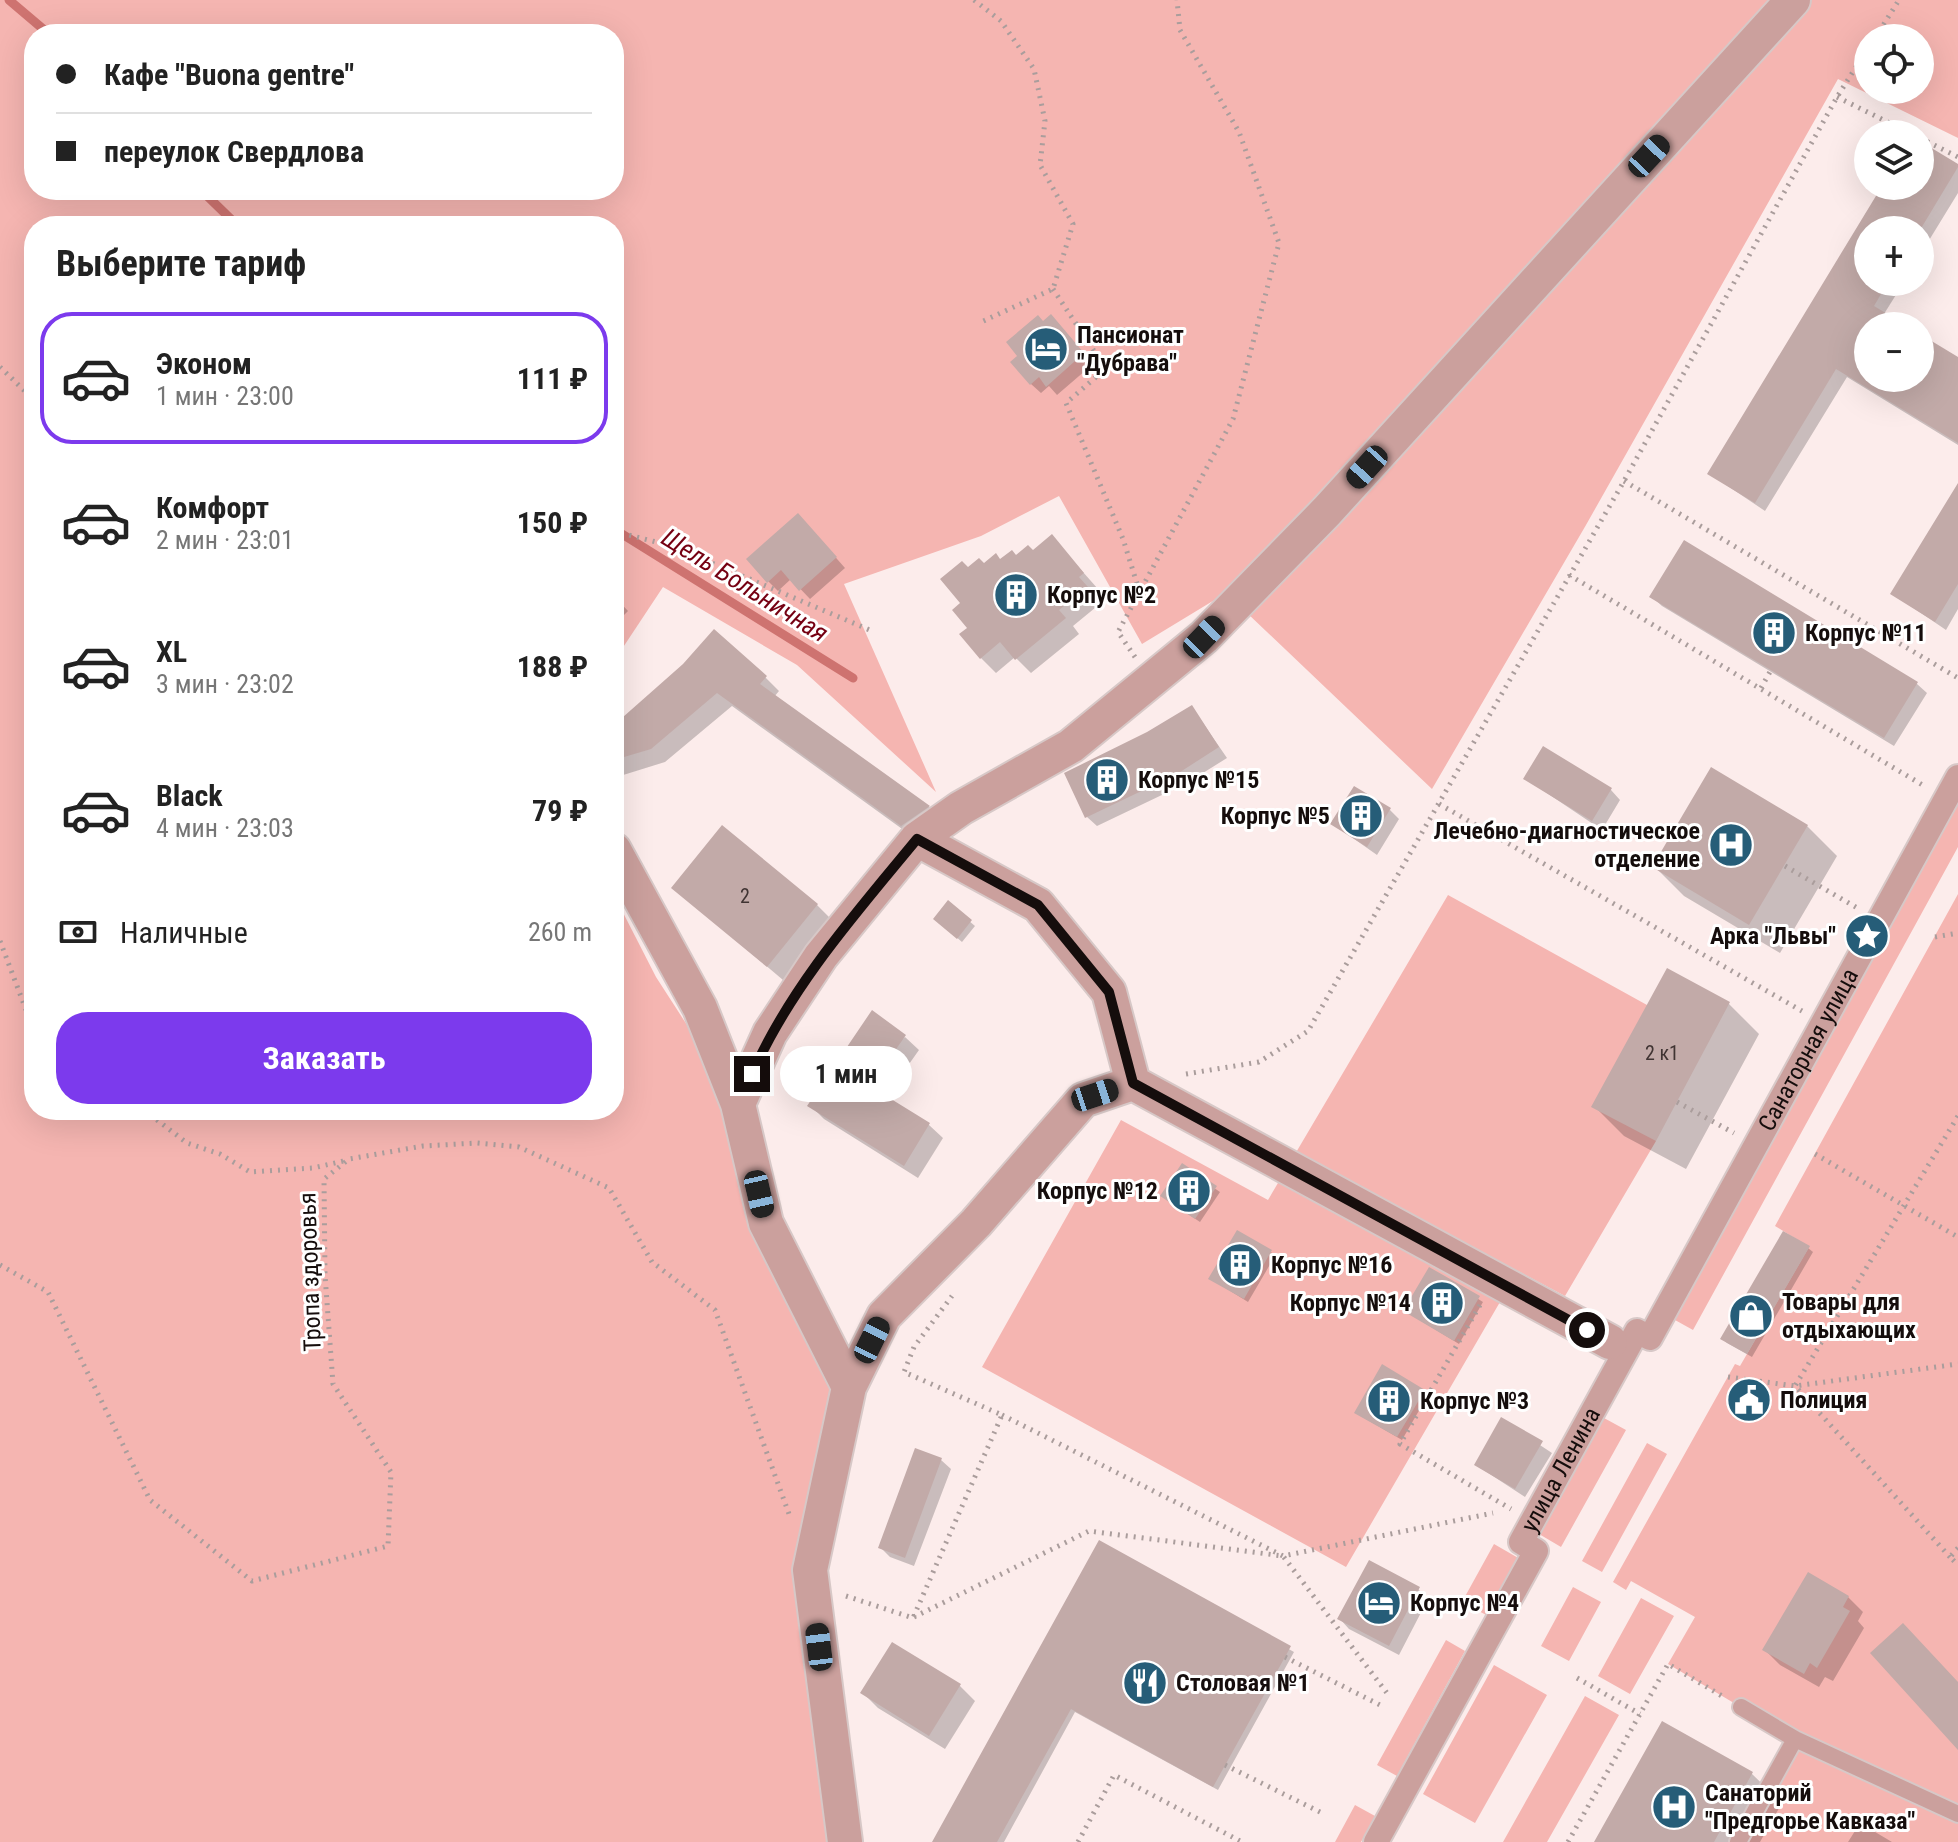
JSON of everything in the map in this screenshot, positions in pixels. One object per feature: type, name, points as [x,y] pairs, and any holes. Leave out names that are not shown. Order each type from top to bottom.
[{"type":"street","points":[[738,1104],[770,1033],[821,956],[917,839],[961,808],[1071,746],[1204,637],[1327,511],[1793,0]]},
{"type":"street","name":"Санаторная улица","points":[[1659,1322],[1958,777]]},
{"type":"street","points":[[917,839],[1038,905],[1109,992],[1133,1083],[1610,1342]]},
{"type":"street","points":[[624,868],[700,1008],[738,1104],[766,1223],[849,1387]]},
{"type":"street","points":[[845,1842],[810,1570],[849,1387],[884,1316],[976,1223],[1083,1100],[1133,1083]]},
{"type":"street","name":"улица Ленина","points":[[1376,1842],[1536,1551],[1521,1542],[1637,1331],[1650,1338],[1659,1322]]},
{"type":"lane","points":[[1741,1707],[1795,1739],[1958,1814]]},
{"type":"lane","points":[[1738,1842],[1795,1739]]},
{"type":"path","points":[[974,0],[1001,21],[1034,69],[1045,121],[1040,165],[1073,224],[1053,289],[1074,326],[1102,363],[1095,378],[1066,403],[1123,539],[1140,594]]},
{"type":"path","points":[[1151,681],[1118,632],[1233,419],[1279,243],[1239,132],[1180,30],[1177,0]]},
{"type":"path","points":[[1884,24],[1899,0]]},
{"type":"path","points":[[1133,1083],[1259,1062],[1308,1031],[1624,481],[1854,70]]},
{"type":"path","points":[[1837,97],[1884,120]]},
{"type":"path","points":[[1934,145],[1958,157]]},
{"type":"path","points":[[979,323],[1053,289]]},
{"type":"path","points":[[0,367],[24,390]]},
{"type":"path","points":[[1624,481],[1958,678]]},
{"type":"path","points":[[624,534],[672,546],[872,631]]},
{"type":"path","points":[[1569,575],[1934,791]]},
{"type":"path","points":[[1761,688],[1771,670]]},
{"type":"path","points":[[1439,804],[1810,1015]]},
{"type":"path","points":[[1785,866],[1866,913]]},
{"type":"path","points":[[1935,937],[1958,933]]},
{"type":"path","points":[[0,941],[24,1005]]},
{"type":"path","points":[[1677,1102],[1742,1137]]},
{"type":"path","points":[[1795,1386],[1958,1116]]},
{"type":"path","points":[[157,1120],[187,1143],[220,1154],[250,1172],[313,1168],[423,1146],[477,1143],[519,1147],[609,1188],[652,1262],[715,1310],[793,1527]]},
{"type":"path","points":[[1815,1154],[1958,1237]]},
{"type":"path","name":"Тропа здоровья","points":[[0,1265],[48,1292],[150,1500],[252,1581],[388,1546],[391,1472],[333,1384],[325,1275],[324,1179],[349,1159]]},
{"type":"path","points":[[1493,1281],[1400,1444],[1516,1511]]},
{"type":"path","points":[[961,1284],[914,1347],[904,1372],[1002,1415],[1283,1556],[1390,1697]]},
{"type":"path","points":[[1728,1377],[1795,1386],[1958,1364]]},
{"type":"path","points":[[1795,1386],[1958,1565]]},
{"type":"path","points":[[913,1618],[1002,1415]]},
{"type":"path","points":[[811,1584],[913,1618],[1089,1531],[1283,1556],[1493,1513]]},
{"type":"path","points":[[1950,1557],[1958,1548]]},
{"type":"path","points":[[1285,1657],[1384,1707]]},
{"type":"path","points":[[1568,1842],[1668,1664],[1741,1707]]},
{"type":"path","points":[[1577,1678],[1640,1714]]},
{"type":"path","points":[[1225,1765],[1324,1814]]},
{"type":"path","points":[[1078,1842],[1114,1775],[1242,1842]]},
{"type":"shaded area","points":[[0,0],[1958,0],[1958,138],[1934,126],[1934,120],[1921,120],[1889,104],[1934,104],[1934,24],[1854,24],[1854,87],[1838,79],[1586,525],[1432,789],[1226,593],[1142,644],[1059,496],[981,536],[844,584],[936,792],[797,665],[663,587],[624,646],[624,216],[24,216],[24,1120],[624,1120],[624,915],[656,977],[738,1104],[766,1223],[849,1387],[810,1570],[845,1842],[0,1842]]},
{"type":"shaded area","points":[[1958,803],[1958,847],[1693,1330],[1675,1320]]},
{"type":"shaded area","points":[[1958,894],[1958,1842],[1739,1842],[1795,1739],[1668,1664],[1695,1617],[1631,1581],[1626,1590],[1613,1582],[1735,1364],[1740,1366],[1809,1247],[1775,1226]]},
{"type":"shaded area","points":[[1448,895],[1647,1005],[1656,1141],[1565,1296],[1518,1271],[1346,1567],[982,1367],[1121,1120],[1268,1200]]},
{"type":"shaded area","points":[[1604,1418],[1626,1430],[1561,1547],[1539,1534]]},
{"type":"shaded area","points":[[1647,1443],[1667,1454],[1602,1572],[1582,1561]]},
{"type":"shaded area","points":[[1494,1544],[1520,1559],[1488,1616],[1462,1602]]},
{"type":"shaded area","points":[[1573,1587],[1601,1602],[1569,1661],[1541,1646]]},
{"type":"shaded area","points":[[1641,1598],[1674,1616],[1630,1694],[1598,1676]]},
{"type":"shaded area","points":[[1446,1640],[1465,1651],[1397,1776],[1377,1765]]},
{"type":"shaded area","points":[[1494,1665],[1547,1695],[1475,1823],[1423,1794]]},
{"type":"shaded area","points":[[1585,1696],[1619,1715],[1547,1842],[1503,1842]]},
{"type":"shaded area","points":[[1355,1805],[1375,1816],[1361,1842],[1335,1842]]},
{"type":"building","points":[[1934,149],[1958,164],[1928,216],[1864,216],[1873,200],[1934,200]]},
{"type":"building","points":[[1854,232],[1854,296],[1880,296],[1874,306],[1884,312],[1854,312],[1854,380],[1836,369],[1755,503],[1707,474]]},
{"type":"building","name":"Пансионат \"Дубрава\"","points":[[1051,314],[1084,353],[1046,387],[1039,377],[1030,385],[1010,362],[1017,356],[1006,342],[1038,315],[1043,321]]},
{"type":"building","points":[[1934,342],[1958,357],[1958,443],[1874,392],[1934,392]]},
{"type":"building","points":[[1958,483],[1958,584],[1935,622],[1890,594]]},
{"type":"building","points":[[798,513],[837,557],[799,591],[781,570],[767,583],[746,559]]},
{"type":"building","name":"Корпус №2","points":[[1052,534],[1084,573],[1079,577],[1088,587],[1059,610],[1066,618],[1015,660],[1000,642],[980,659],[959,634],[967,628],[952,610],[960,603],[940,579],[962,561],[968,567],[979,558],[984,563],[996,553],[1000,559],[1012,550],[1016,555],[1028,545],[1033,550]]},
{"type":"building","name":"Корпус №11","points":[[1684,540],[1918,682],[1884,738],[1649,597]]},
{"type":"building","points":[[714,629],[767,676],[760,684],[930,806],[901,826],[717,693],[651,749],[624,757],[624,716],[683,664]]},
{"type":"building","points":[[1192,705],[1219,747],[1177,774],[1085,818],[1064,773],[1147,732]]},
{"type":"building","points":[[1543,746],[1612,788],[1592,821],[1523,779]]},
{"type":"building","name":"Лечебно-диагностическое отделение","points":[[1711,767],[1808,825],[1749,925],[1652,867]]},
{"type":"building","name":"Корпус №5","points":[[1354,786],[1391,808],[1367,847],[1330,824]]},
{"type":"building","points":[[722,825],[818,904],[767,967],[671,888]]},
{"type":"building","points":[[948,900],[972,920],[957,939],[933,919]]},
{"type":"building","points":[[1667,968],[1730,1002],[1656,1141],[1591,1107]]},
{"type":"building","points":[[872,1010],[906,1035],[870,1086],[930,1123],[904,1166],[807,1106]]},
{"type":"building","name":"Корпус №12","points":[[1182,1163],[1217,1186],[1195,1219],[1160,1196]]},
{"type":"building","name":"Корпус №16","points":[[1237,1230],[1272,1250],[1244,1299],[1208,1279]]},
{"type":"building","points":[[1783,1231],[1810,1246],[1747,1354],[1720,1339]]},
{"type":"building","name":"Корпус №14","points":[[1429,1267],[1480,1296],[1454,1341],[1403,1311]]},
{"type":"building","name":"Корпус №3","points":[[1382,1364],[1425,1390],[1397,1437],[1354,1413]]},
{"type":"building","points":[[1501,1417],[1543,1441],[1515,1489],[1474,1465]]},
{"type":"building","points":[[915,1448],[942,1458],[905,1558],[878,1548]]},
{"type":"building","name":"Столовая №1","points":[[1099,1540],[1291,1646],[1285,1657],[1213,1787],[1071,1709],[997,1842],[932,1842]]},
{"type":"building","name":"Корпус №4","points":[[1369,1560],[1420,1587],[1389,1646],[1337,1619]]},
{"type":"building","points":[[1808,1572],[1849,1596],[1843,1607],[1850,1611],[1817,1668],[1810,1663],[1804,1674],[1762,1650]]},
{"type":"building","points":[[1903,1623],[1958,1682],[1958,1750],[1870,1653]]},
{"type":"building","points":[[892,1642],[961,1684],[929,1736],[860,1693]]},
{"type":"building","name":"Санаторий \"Предгорье Кавказа\"","points":[[1662,1721],[1753,1772],[1714,1842],[1594,1842]]},
{"type":"waterway","name":"Щель Больничная","points":[[9,0],[37,24]]},
{"type":"waterway","name":"Щель Больничная","points":[[211,200],[228,216]]},
{"type":"waterway","name":"Щель Больничная","points":[[624,535],[853,678]]},
{"type":"place","name":"Пансионат \"Дубрава\"","points":[[1046,349]]},
{"type":"place","name":"Корпус №2","points":[[1016,595]]},
{"type":"place","name":"Корпус №11","points":[[1774,633]]},
{"type":"place","name":"Корпус №15","points":[[1107,780]]},
{"type":"place","name":"Корпус №5","points":[[1361,816]]},
{"type":"place","name":"Лечебно-диагностическое отделение","points":[[1731,845]]},
{"type":"place","name":"Арка \"Львы\"","points":[[1867,936]]},
{"type":"place","name":"Корпус №12","points":[[1189,1191]]},
{"type":"place","name":"Корпус №16","points":[[1240,1265]]},
{"type":"place","name":"Корпус №14","points":[[1442,1303]]},
{"type":"place","name":"Товары для отдыхающих","points":[[1751,1316]]},
{"type":"place","name":"Полиция","points":[[1749,1400]]},
{"type":"place","name":"Корпус №3","points":[[1389,1401]]},
{"type":"place","name":"Корпус №4","points":[[1379,1603]]},
{"type":"place","name":"Столовая №1","points":[[1145,1683]]},
{"type":"place","name":"Санаторий \"Предгорье Кавказа\"","points":[[1674,1807]]},
{"type":"route","points":[[752,1074],[770,1033],[821,956],[917,839],[1038,905],[1109,992],[1133,1083],[1587,1330]]}]
